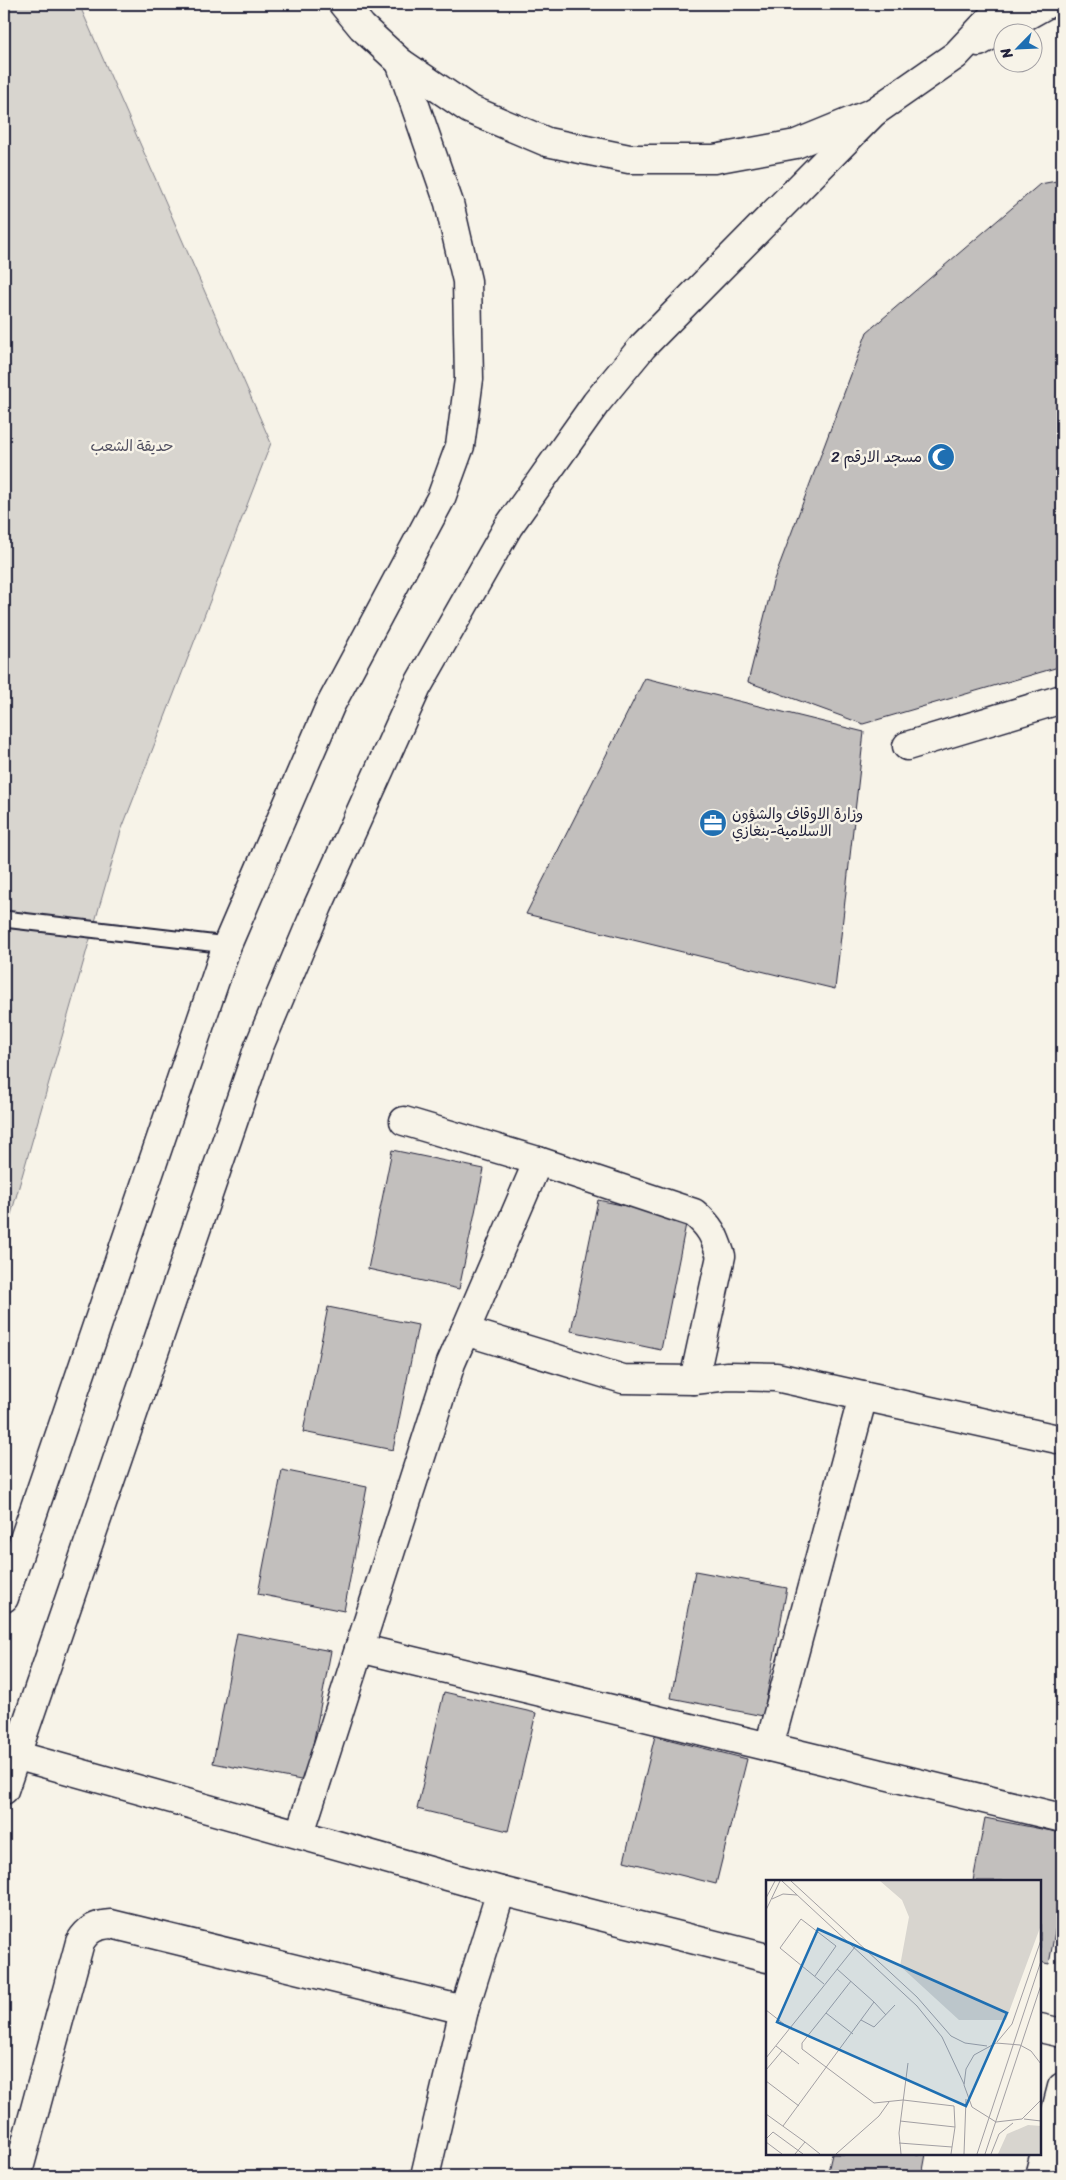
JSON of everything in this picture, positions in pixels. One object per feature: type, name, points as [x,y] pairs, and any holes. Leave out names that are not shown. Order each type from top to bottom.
[{"type":"main road","points":[[343,4],[362,27],[400,62],[469,109],[547,142],[629,159],[714,160],[796,144],[874,112]]},
{"type":"main road","points":[[956,55],[1004,4]]},
{"type":"main road","points":[[4,1790],[258,1049],[318,906],[417,687],[508,527],[596,402],[643,346],[874,112],[956,55],[1047,4]]},
{"type":"main road","points":[[4,1598],[227,945],[330,706],[441,498],[460,446],[469,379],[467,281],[449,203],[400,62]]},
{"type":"main road","points":[[907,746],[1062,699]]},
{"type":"main road","points":[[404,1121],[538,1161],[694,1213],[707,1224],[714,1236],[720,1256],[694,1380]]},
{"type":"main road","points":[[300,1833],[451,1362],[538,1161]]},
{"type":"main road","points":[[465,1331],[623,1379],[694,1380],[728,1376],[776,1378],[1062,1440]]},
{"type":"main road","points":[[769,1747],[863,1396]]},
{"type":"main road","points":[[359,1648],[1062,1818]]},
{"type":"main road","points":[[15,1755],[300,1833],[501,1891],[766,1958]]},
{"type":"main road","points":[[425,2176],[464,2010],[501,1891]]},
{"type":"main road","points":[[17,2176],[80,1942],[85,1934],[97,1925],[111,1924],[464,2010]]},
{"type":"main road","points":[[1041,2028],[1062,2034]]},
{"type":"main road","points":[[1039,2176],[1062,2087]]},
{"type":"lane","points":[[4,919],[227,945]]},
{"type":"green space","name":"حديقة الشعب","points":[[4,4],[79,4],[271,443],[121,831],[6,1232],[4,1233]]},
{"type":"building","name":"مسجد الارقم 2","points":[[1062,180],[1062,666],[863,724],[748,682],[773,582],[867,332],[1040,184]]},
{"type":"building","name":"وزارة الاوقاف والشؤون الاسلامية-بنغازي","points":[[645,678],[864,732],[835,989],[526,914]]},
{"type":"building","points":[[392,1150],[484,1169],[459,1289],[368,1269]]},
{"type":"building","points":[[598,1200],[687,1219],[661,1350],[571,1331]]},
{"type":"building","points":[[328,1307],[418,1325],[393,1450],[303,1432]]},
{"type":"building","points":[[282,1470],[367,1487],[344,1611],[258,1594]]},
{"type":"building","points":[[695,1571],[787,1588],[763,1716],[671,1698]]},
{"type":"building","points":[[237,1633],[331,1651],[306,1781],[213,1763]]},
{"type":"building","points":[[444,1692],[536,1713],[508,1831],[417,1809]]},
{"type":"building","points":[[655,1736],[747,1759],[716,1884],[624,1861]]},
{"type":"building","points":[[985,1818],[1062,1833],[1062,1893],[1049,1964],[1041,1962],[1041,1880],[973,1880]]},
{"type":"building","points":[[832,2155],[926,2155],[922,2176],[827,2176]]},
{"type":"place","name":"مسجد الارقم 2","points":[[941,457]]},
{"type":"place","name":"وزارة الاوقاف والشؤون الاسلامية-بنغازي","points":[[713,823]]}]
